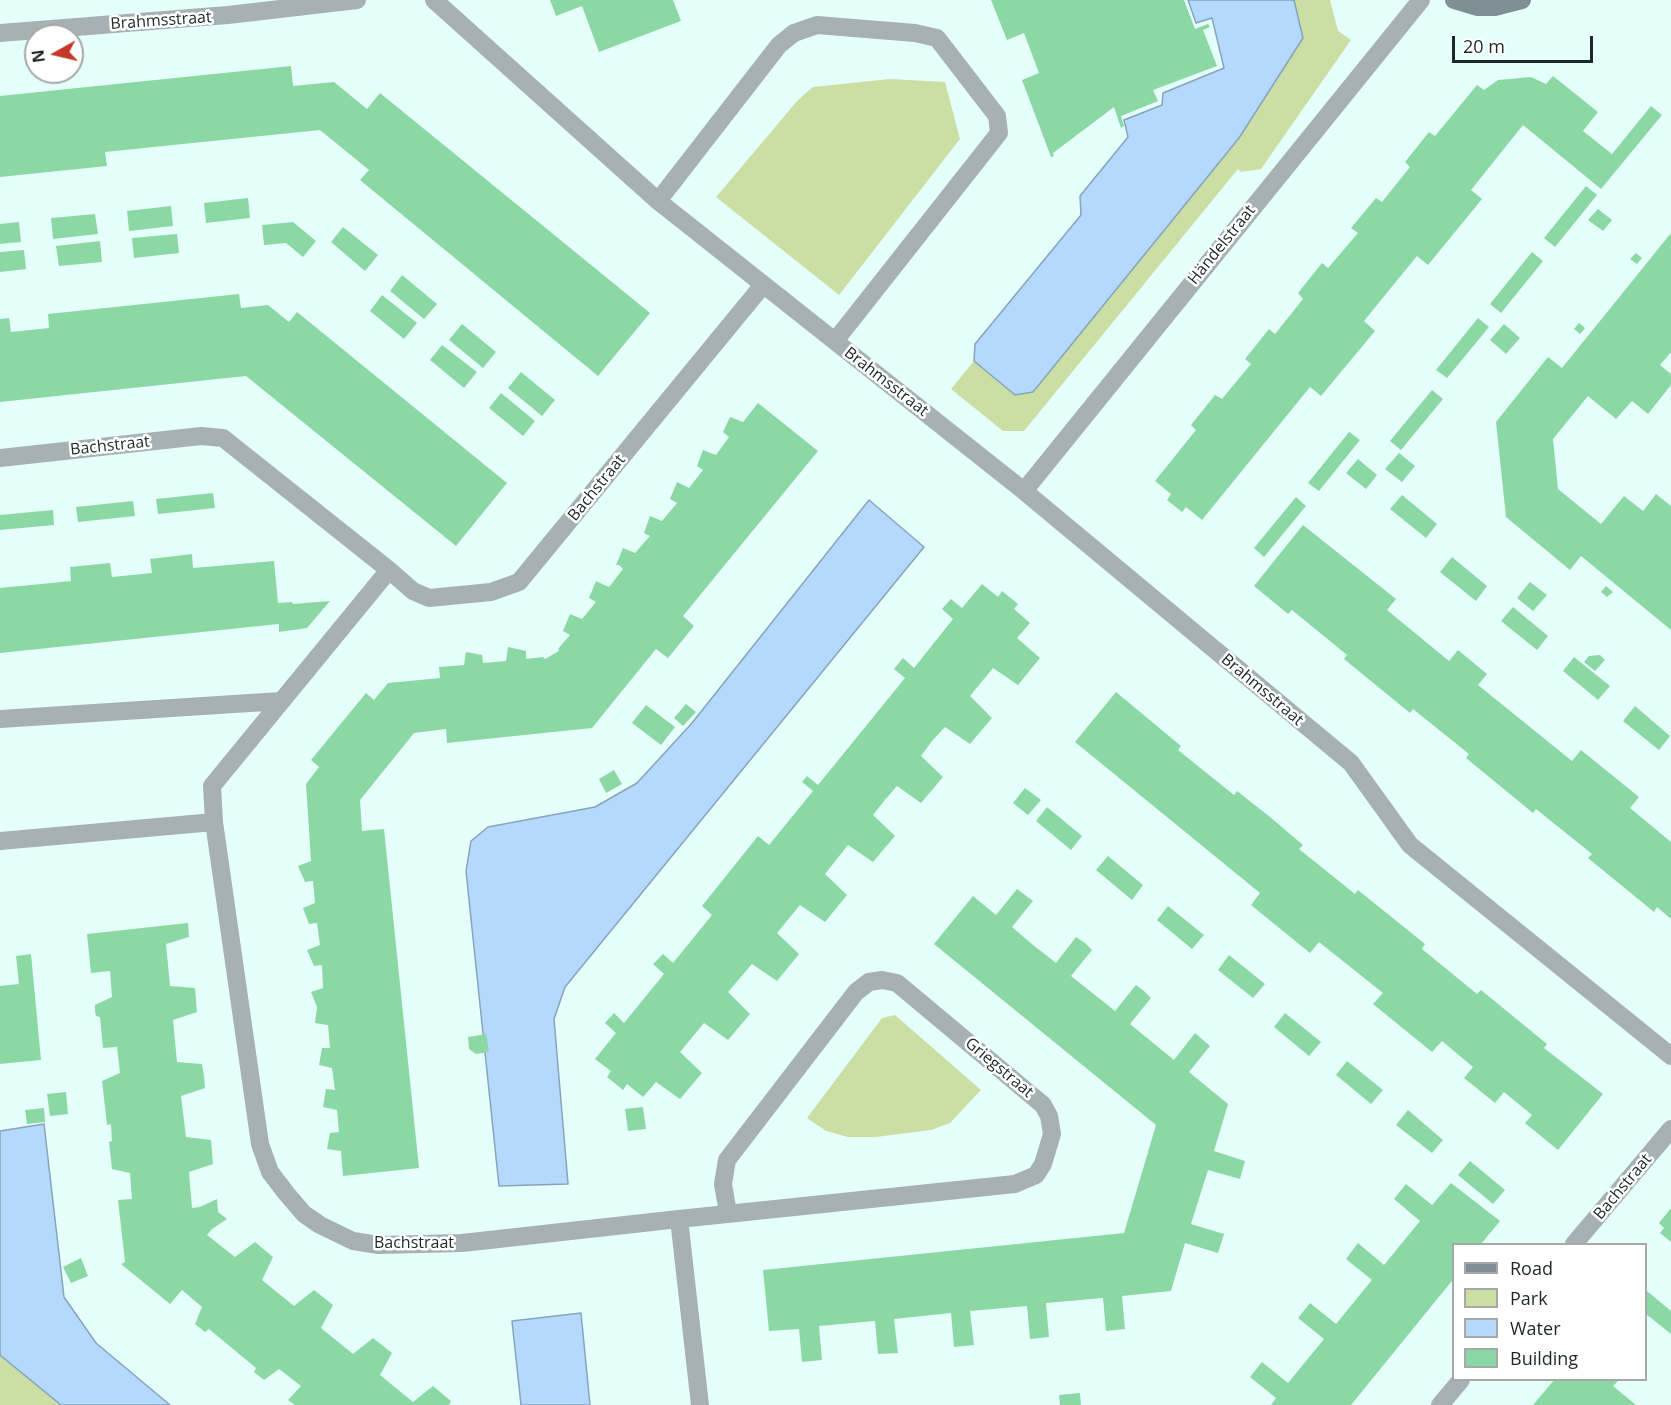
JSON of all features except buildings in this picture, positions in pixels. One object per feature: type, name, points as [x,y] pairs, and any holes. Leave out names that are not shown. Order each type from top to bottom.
[{"type":"street","name":"Brahmsstraat","points":[[0,33],[228,15],[357,0]]},
{"type":"street","name":"Brahmsstraat","points":[[434,0],[658,201],[1024,491],[1350,764],[1410,845],[1671,1056]]},
{"type":"street","name":"Händelstraat","points":[[1024,491],[1421,0]]},
{"type":"street","points":[[1454,0],[1478,7],[1495,7],[1522,0]]},
{"type":"street","name":"Brahmsstraat","points":[[658,201],[779,45],[794,33],[817,25],[915,33],[937,38],[997,116],[999,133],[835,341]]},
{"type":"street","name":"Bachstraat","points":[[0,458],[201,436],[223,438],[413,591],[429,598],[491,592],[519,582],[763,285]]},
{"type":"street","name":"Bachstraat","points":[[389,570],[212,786],[214,822],[260,1143],[270,1172],[304,1214],[320,1225],[353,1241],[379,1245],[462,1243],[679,1219]]},
{"type":"street","points":[[0,718],[281,701]]},
{"type":"street","points":[[0,841],[214,822]]},
{"type":"street","name":"Griegstraat","points":[[679,1219],[1015,1184],[1036,1175],[1043,1164],[1052,1134],[1049,1116],[1043,1105],[897,983],[869,982],[856,992],[727,1160],[723,1184],[728,1213]]},
{"type":"street","name":"Bachstraat","points":[[1576,1243],[1671,1129]]},
{"type":"street","points":[[679,1219],[700,1405]]},
{"type":"street","points":[[1442,1404],[1460,1381]]},
{"type":"green space","points":[[1294,0],[1330,0],[1338,31],[1351,40],[1261,169],[1241,172],[1238,169],[1024,431],[1003,431],[951,389],[974,361],[1015,395],[1280,71],[1302,38]]},
{"type":"green space","points":[[890,79],[945,82],[960,139],[839,295],[716,197],[798,100],[813,87]]},
{"type":"green space","points":[[895,1015],[981,1090],[950,1123],[931,1130],[876,1137],[848,1137],[826,1131],[807,1118],[882,1018]]},
{"type":"green space","points":[[0,1355],[61,1405],[0,1405]]},
{"type":"water","points":[[1188,0],[1294,0],[1303,38],[1239,138],[1033,392],[1015,395],[974,361],[975,344],[1081,215],[1080,196],[1128,137],[1124,120],[1162,105],[1163,93],[1224,68],[1212,18],[1196,23]]},
{"type":"water","points":[[869,500],[924,547],[565,987],[554,1019],[568,1184],[499,1186],[466,871],[471,841],[488,827],[595,807],[637,783],[692,723]]},
{"type":"water","points":[[44,1124],[64,1297],[96,1343],[170,1405],[61,1405],[0,1355],[0,1131]]},
{"type":"water","points":[[581,1313],[590,1405],[521,1405],[512,1321]]}]
